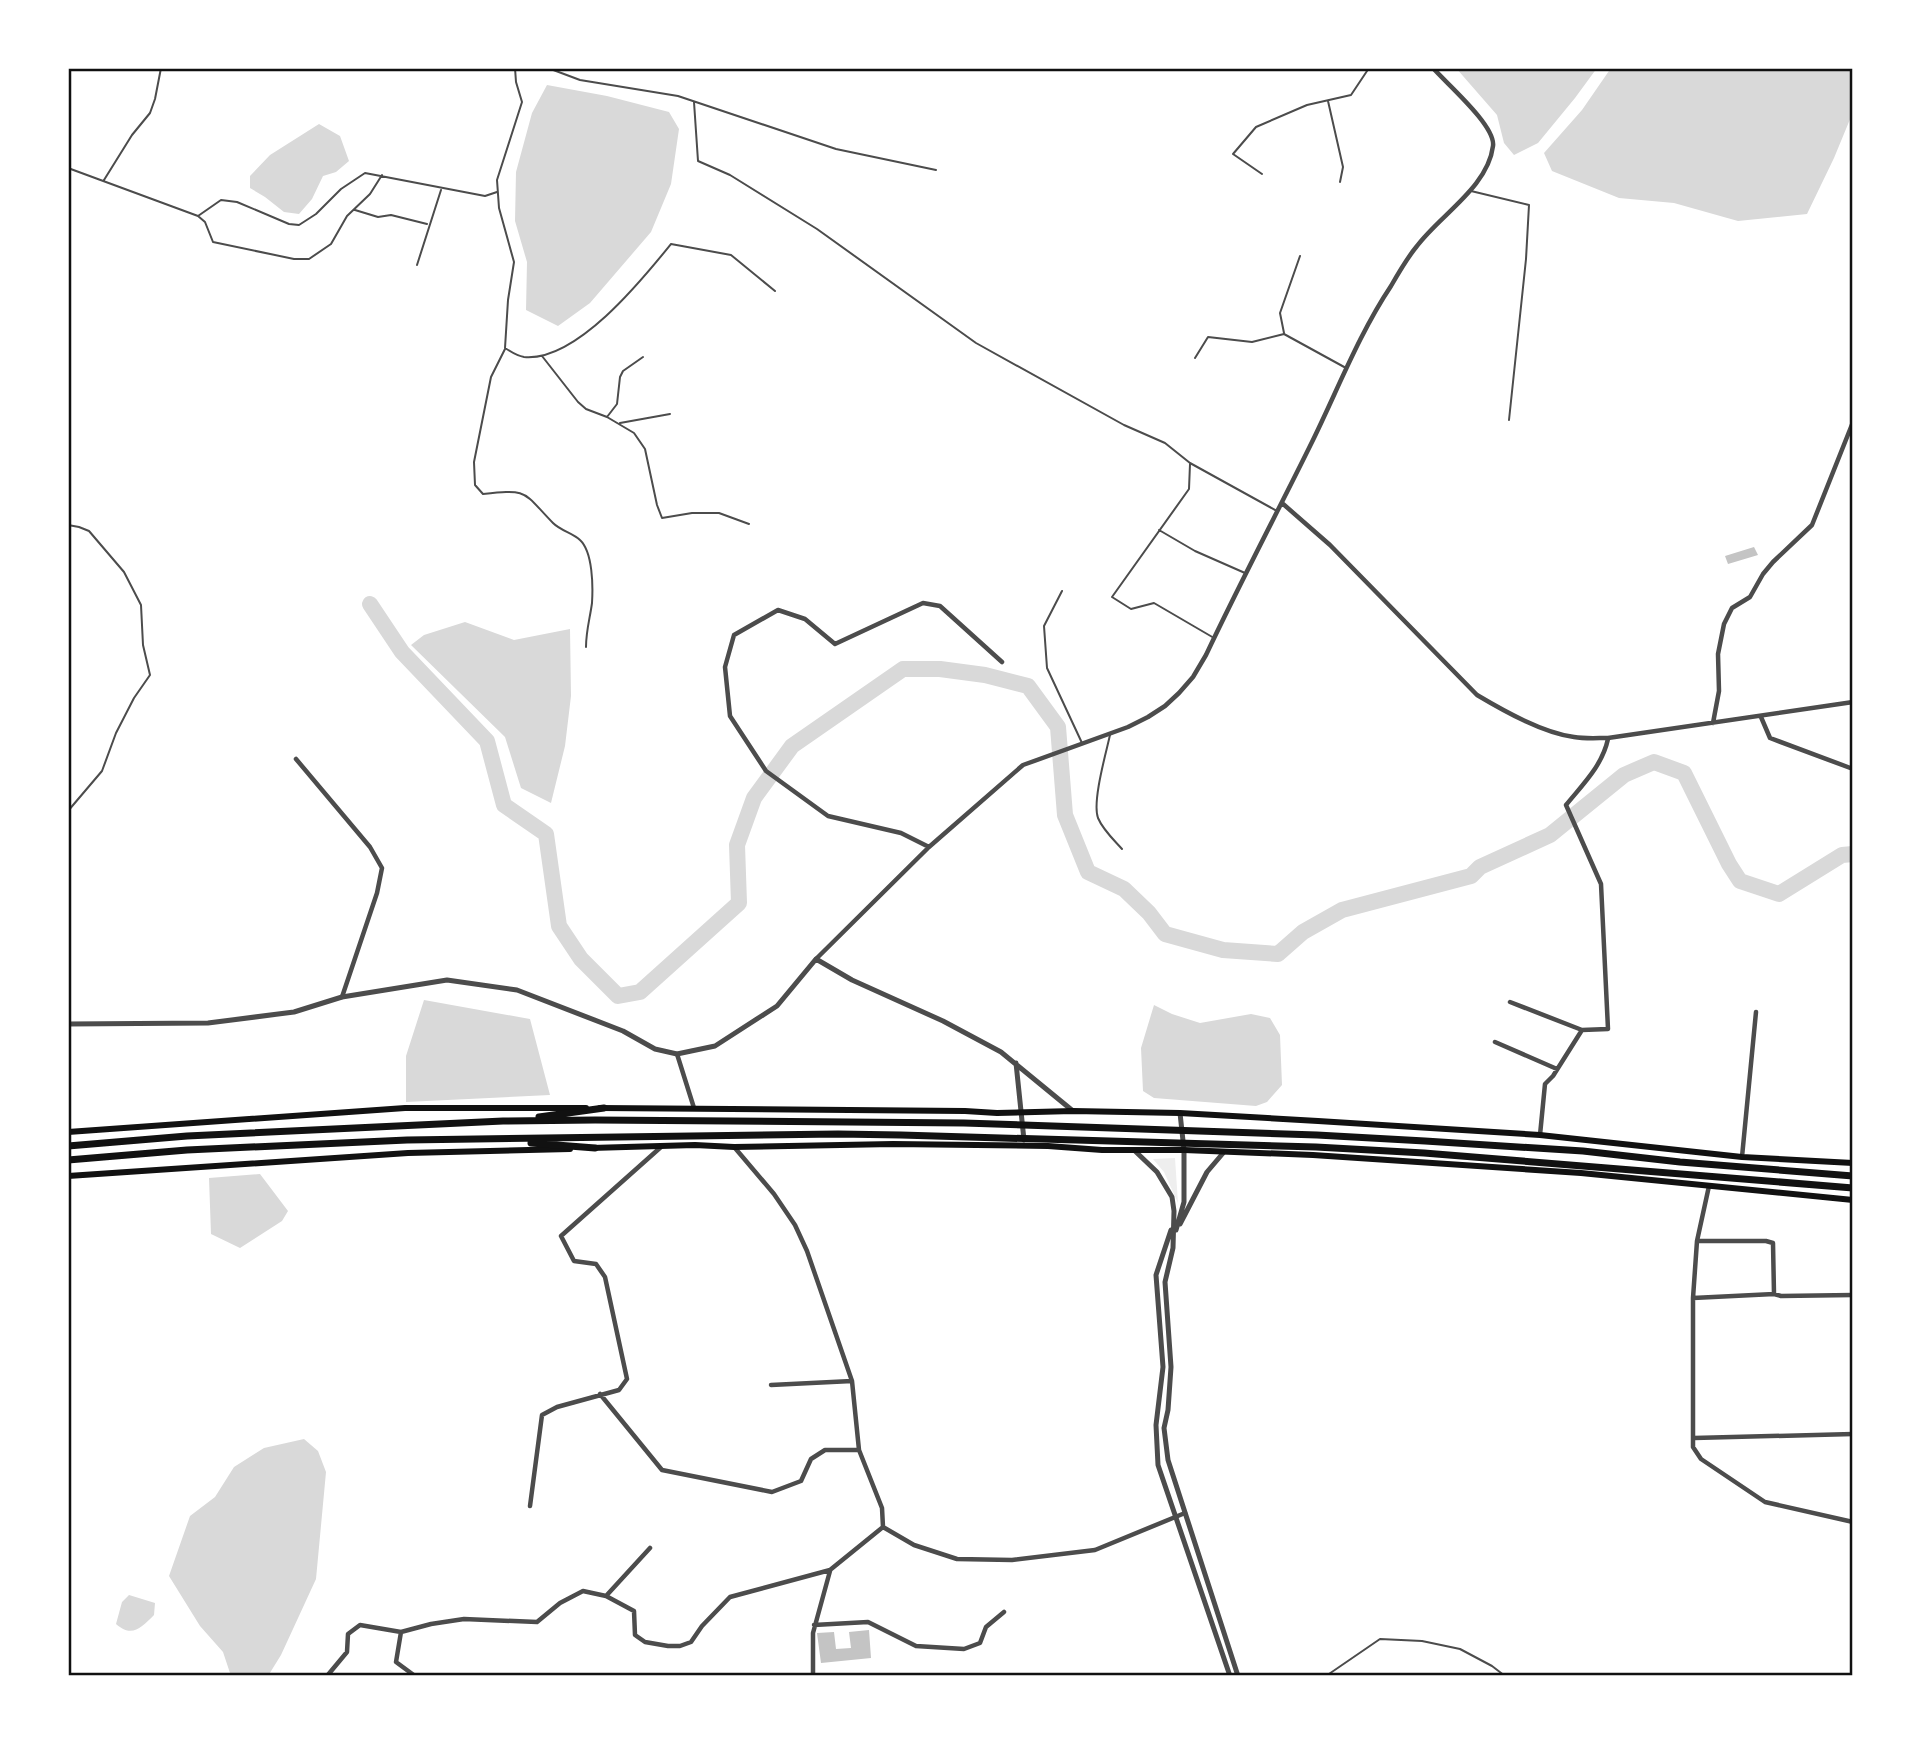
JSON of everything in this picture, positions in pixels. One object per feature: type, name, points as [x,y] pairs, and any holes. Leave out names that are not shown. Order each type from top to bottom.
[{"type":"highway","points":[[503,1121],[604,1108]]},
{"type":"highway","points":[[68,1146],[187,1136],[503,1121],[964,1123],[1317,1135],[1583,1151],[1853,1176]]},
{"type":"highway","points":[[68,1160],[214,1149],[407,1140],[876,1134],[1316,1147],[1424,1153],[1853,1188]]},
{"type":"highway","points":[[492,1139],[595,1148]]},
{"type":"main road","points":[[68,1132],[405,1108],[694,1108],[1022,1113],[1073,1111],[1180,1113],[1540,1135],[1742,1157],[1853,1163]]},
{"type":"main road","points":[[68,1176],[408,1153],[695,1145],[734,1147],[893,1144],[1313,1155],[1581,1172],[1853,1200]]},
{"type":"street","points":[[68,1024],[208,1023],[294,1012],[342,997],[447,980],[517,990],[623,1031],[654,1049],[677,1054],[715,1046],[777,1006],[816,959],[929,847],[1023,765],[1110,734],[1148,717],[1165,706],[1193,677],[1278,512],[1374,312],[1417,246],[1441,218],[1471,191],[1488,161],[1493,146],[1492,135],[1482,120],[1433,68]]},
{"type":"street","points":[[1713,723],[1719,691],[1718,654],[1724,624],[1732,608],[1750,597],[1773,562],[1812,525],[1853,422]]},
{"type":"street","points":[[1282,503],[1330,545],[1477,695],[1543,728],[1573,737],[1608,738],[1853,702]]},
{"type":"street","points":[[929,847],[901,833],[828,816],[766,771],[730,716],[725,667],[734,635],[778,610],[805,619],[835,644],[923,603],[940,606],[1002,662]]},
{"type":"street","points":[[1761,717],[1770,738],[1853,769]]},
{"type":"street","points":[[1510,1002],[1582,1030],[1608,1029],[1601,884],[1566,805],[1595,770],[1605,754],[1608,738]]},
{"type":"street","points":[[296,759],[370,848],[382,868],[377,894],[342,997]]},
{"type":"street","points":[[816,959],[1001,1052],[1073,1111]]},
{"type":"street","points":[[1742,1157],[1756,1012]]},
{"type":"street","points":[[1540,1135],[1545,1084],[1582,1030]]},
{"type":"street","points":[[1495,1042],[1557,1069]]},
{"type":"street","points":[[677,1054],[694,1108]]},
{"type":"street","points":[[1016,1063],[1025,1146]]},
{"type":"street","points":[[1174,1236],[1184,1202],[1184,1150],[1180,1113]]},
{"type":"street","points":[[530,1506],[542,1415],[557,1407],[619,1390],[627,1379],[605,1277],[596,1264],[574,1261],[561,1236],[662,1146]]},
{"type":"street","points":[[734,1147],[774,1194],[795,1225],[807,1251],[852,1381],[859,1450],[882,1508],[883,1527]]},
{"type":"street","points":[[1135,1151],[1157,1172],[1172,1197],[1174,1236],[1165,1282],[1171,1367],[1164,1428],[1168,1460],[1238,1676]]},
{"type":"street","points":[[1174,1236],[1207,1172],[1224,1152]]},
{"type":"street","points":[[1709,1186],[1697,1241],[1693,1297],[1693,1447],[1701,1459],[1765,1502],[1853,1522]]},
{"type":"street","points":[[1174,1224],[1156,1275],[1163,1367],[1156,1425],[1158,1465],[1230,1676]]},
{"type":"street","points":[[1697,1241],[1773,1243],[1774,1294]]},
{"type":"street","points":[[1693,1297],[1853,1295]]},
{"type":"street","points":[[771,1385],[852,1381]]},
{"type":"street","points":[[600,1394],[662,1470],[772,1492],[801,1481],[811,1460],[825,1450],[859,1450]]},
{"type":"street","points":[[1694,1438],[1853,1434]]},
{"type":"street","points":[[883,1527],[914,1545],[957,1559],[1012,1560],[1095,1550],[1185,1513]]},
{"type":"street","points":[[327,1676],[346,1651],[348,1633],[360,1625],[401,1632],[464,1619],[537,1622],[560,1603],[583,1591],[606,1596],[634,1611],[635,1635],[645,1642],[680,1646],[691,1642],[702,1626],[730,1597],[830,1570],[883,1527]]},
{"type":"street","points":[[606,1596],[650,1548]]},
{"type":"street","points":[[813,1676],[814,1625],[830,1570]]},
{"type":"street","points":[[814,1625],[868,1622],[916,1646],[964,1648],[980,1643],[986,1627],[1004,1612]]},
{"type":"street","points":[[401,1632],[396,1662],[415,1676]]},
{"type":"lane","points":[[103,181],[132,135],[150,113],[161,68]]},
{"type":"lane","points":[[515,68],[522,102],[497,180],[499,208],[514,261],[505,348],[491,377],[474,462],[475,485],[483,494],[520,492],[528,496],[556,526],[580,540],[590,555],[592,602],[586,646]]},
{"type":"lane","points":[[548,68],[580,80],[678,96],[836,149],[936,170]]},
{"type":"lane","points":[[1262,174],[1233,154],[1256,127],[1307,105],[1351,95],[1369,68]]},
{"type":"lane","points":[[1328,100],[1343,167],[1340,182]]},
{"type":"lane","points":[[694,102],[698,160],[730,175],[817,229],[976,343],[1124,425],[1165,443],[1190,463],[1278,512]]},
{"type":"lane","points":[[68,168],[198,216],[205,222],[214,242],[294,259],[309,259],[331,244],[347,216],[370,194],[382,175]]},
{"type":"lane","points":[[198,216],[221,200],[237,202],[289,225],[299,225],[316,214],[341,189],[365,173],[485,196],[498,192]]},
{"type":"lane","points":[[417,265],[441,189]]},
{"type":"lane","points":[[1471,191],[1529,205],[1509,420]]},
{"type":"lane","points":[[354,210],[378,217],[391,215],[428,225]]},
{"type":"lane","points":[[505,348],[524,357],[542,355],[557,351],[585,334],[622,301],[671,244],[731,255],[775,291]]},
{"type":"lane","points":[[1284,334],[1280,313],[1300,256]]},
{"type":"lane","points":[[1195,358],[1209,337],[1252,342],[1284,334],[1347,368]]},
{"type":"lane","points":[[542,355],[586,409],[607,417],[634,433],[645,449],[662,518],[692,513],[719,513],[748,524]]},
{"type":"lane","points":[[607,417],[617,404],[620,377],[643,357]]},
{"type":"lane","points":[[618,424],[670,414]]},
{"type":"lane","points":[[1190,463],[1189,489],[1112,597],[1131,609],[1154,603],[1214,638]]},
{"type":"lane","points":[[68,526],[89,531],[124,572],[141,605],[143,645],[150,675],[134,698],[116,733],[102,771],[68,811]]},
{"type":"lane","points":[[1158,530],[1195,551],[1247,574]]},
{"type":"lane","points":[[1062,591],[1044,625],[1047,668],[1082,744]]},
{"type":"lane","points":[[1110,734],[1099,785],[1097,816],[1108,834],[1122,849]]},
{"type":"lane","points":[[1326,1676],[1380,1639],[1422,1641],[1460,1649],[1505,1676]]},
{"type":"shaded area","points":[[1456,68],[1597,68],[1538,143],[1514,155],[1504,143],[1497,115]]},
{"type":"shaded area","points":[[1611,68],[1853,68],[1853,112],[1807,214],[1738,221],[1674,203],[1619,198],[1552,171],[1544,153],[1582,110]]},
{"type":"shaded area","points":[[547,85],[607,96],[669,112],[679,129],[671,184],[651,232],[590,303],[558,326],[526,310],[527,262],[515,221],[516,172],[532,113]]},
{"type":"shaded area","points":[[319,124],[340,136],[349,161],[336,172],[323,176],[312,199],[299,214],[284,212],[250,188],[250,176],[270,155]]},
{"type":"shaded area","points":[[465,622],[514,640],[570,629],[571,696],[565,746],[551,803],[521,788],[505,737],[411,645],[424,635]]},
{"type":"shaded area","points":[[424,1000],[530,1019],[550,1095],[406,1102],[406,1056]]},
{"type":"shaded area","points":[[1154,1005],[1200,1023],[1251,1014],[1270,1018],[1280,1035],[1282,1085],[1267,1102],[1256,1106],[1154,1098],[1143,1091],[1141,1048]]},
{"type":"shaded area","points":[[1175,1158],[1178,1203],[1164,1172],[1153,1159]]},
{"type":"shaded area","points":[[260,1174],[288,1211],[282,1221],[240,1248],[211,1234],[209,1178]]},
{"type":"shaded area","points":[[304,1439],[318,1451],[326,1472],[316,1579],[281,1655],[268,1676],[231,1676],[223,1652],[200,1626],[169,1576],[190,1516],[215,1497],[234,1467],[264,1448]]},
{"type":"shaded area","points":[[129,1595],[155,1603],[154,1615],[132,1631],[116,1624],[122,1602]]},
{"type":"building","points":[[1754,547],[1758,555],[1728,564],[1725,556]]},
{"type":"building","points":[[869,1630],[871,1658],[821,1663],[817,1633],[834,1632],[836,1649],[851,1648],[849,1632]]},
{"type":"waterway","points":[[370,604],[402,652],[487,741],[504,805],[546,834],[559,926],[581,959],[618,996],[640,992],[739,903],[737,845],[754,798],[792,746],[903,669],[940,669],[985,675],[1028,686],[1058,727],[1065,815],[1088,872],[1124,889],[1149,913],[1165,934],[1223,950],[1278,954],[1303,932],[1342,910],[1471,876],[1480,867],[1550,835],[1624,775],[1654,762],[1684,773],[1740,881],[1779,894],[1842,855],[1853,854]]}]
